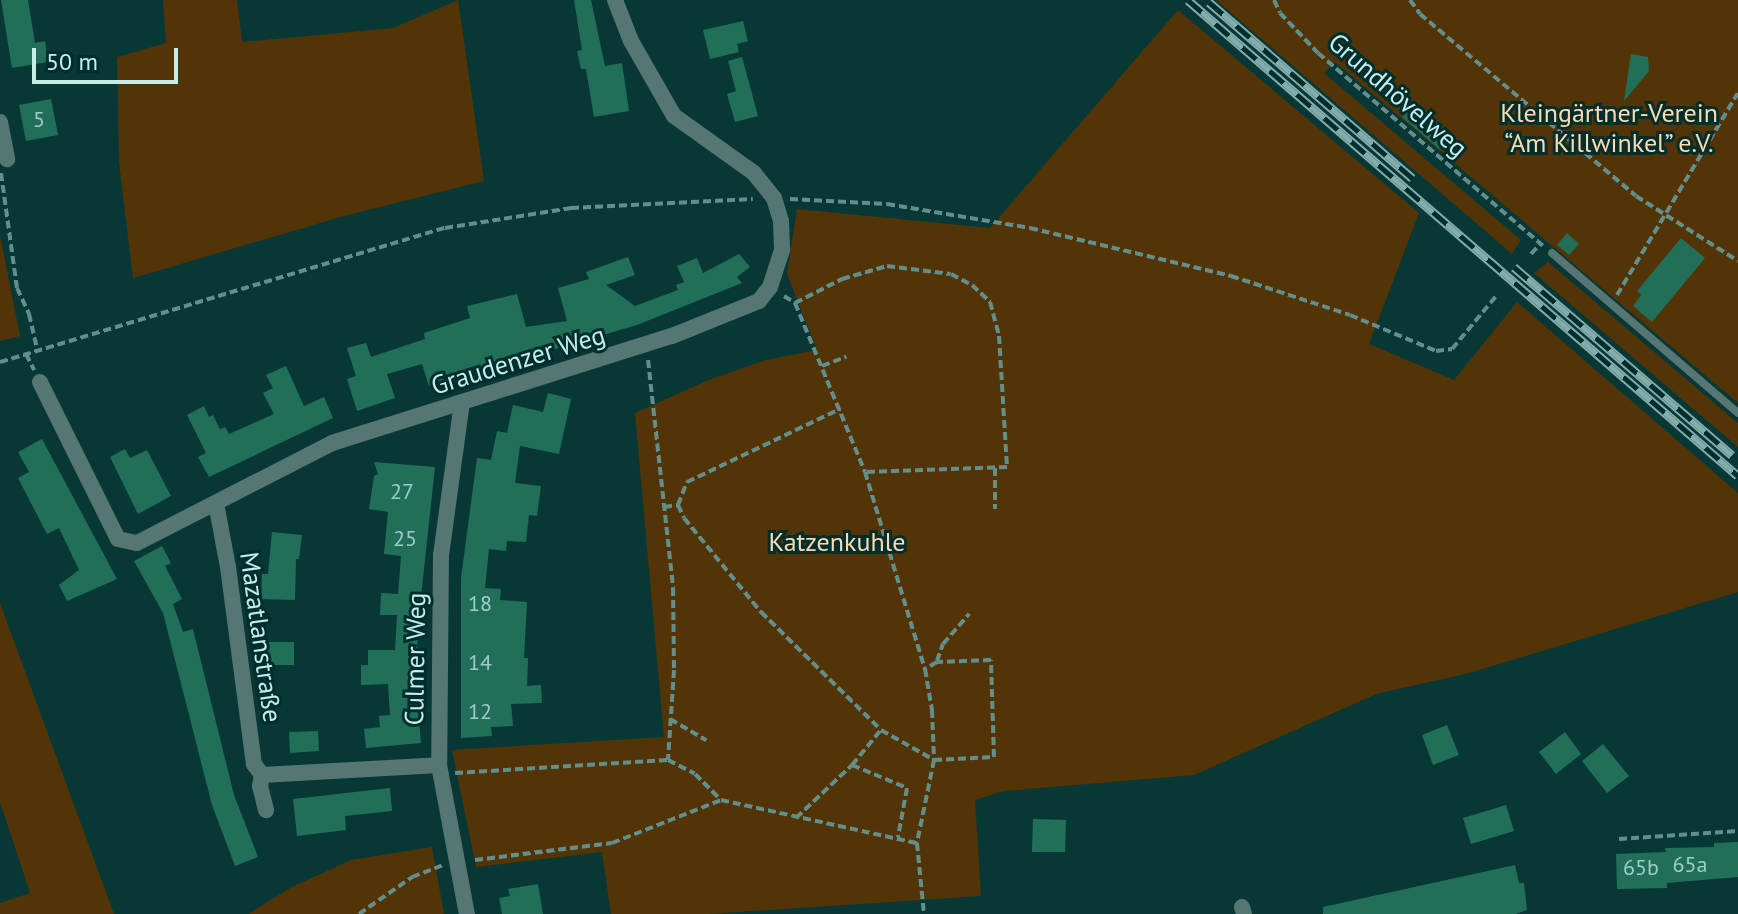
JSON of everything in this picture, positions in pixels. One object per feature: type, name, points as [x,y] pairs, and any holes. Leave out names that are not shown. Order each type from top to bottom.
[{"type":"street","points":[[615,0],[631,41],[674,116],[754,173],[774,198],[781,221],[782,249],[770,287]]},
{"type":"street","points":[[0,122],[7,159]]},
{"type":"street","name":"Graudenzer Weg","points":[[40,382],[118,539],[127,544],[137,543],[332,443],[646,344],[759,301],[770,287]]},
{"type":"street","name":"Culmer Weg","points":[[462,402],[441,555],[440,770],[467,914]]},
{"type":"street","name":"Mazatlanstraße","points":[[216,503],[254,764],[262,775],[260,786],[266,810]]},
{"type":"street","points":[[262,775],[440,770]]},
{"type":"lane","points":[[1552,253],[1738,413]]},
{"type":"path","name":"Grundhövelweg","points":[[1274,0],[1280,13],[1318,53],[1541,244],[1531,254]]},
{"type":"path","points":[[1410,0],[1444,34],[1666,218],[1738,261]]},
{"type":"path","points":[[1611,303],[1666,218],[1738,93]]},
{"type":"path","points":[[7,159],[0,176],[17,288],[29,314],[37,350]]},
{"type":"path","points":[[0,362],[445,228],[571,208],[774,198],[887,204],[1030,228],[1231,276],[1350,315],[1436,351],[1452,349],[1497,295]]},
{"type":"path","points":[[795,303],[842,279],[887,266],[951,274],[972,285],[990,302],[999,336],[1007,467],[865,472]]},
{"type":"path","points":[[770,287],[795,303],[840,409],[865,472],[925,669],[932,710],[934,760],[917,843],[924,914]]},
{"type":"path","points":[[646,344],[673,588],[668,760]]},
{"type":"path","points":[[822,366],[846,357]]},
{"type":"path","points":[[840,409],[687,482],[678,505],[684,518],[761,612],[881,730],[934,760],[994,757],[991,660],[937,662],[925,669]]},
{"type":"path","points":[[995,468],[995,509]]},
{"type":"path","points":[[664,507],[678,505]]},
{"type":"path","points":[[937,662],[943,644],[969,614]]},
{"type":"path","points":[[670,719],[706,740]]},
{"type":"path","points":[[796,818],[852,765],[881,730]]},
{"type":"path","points":[[440,770],[668,760],[695,774],[721,800],[917,843]]},
{"type":"path","points":[[852,765],[907,788],[897,838]]},
{"type":"path","points":[[359,914],[412,877],[457,861],[612,843],[721,800]]},
{"type":"path","points":[[1619,839],[1738,831]]},
{"type":"green space","points":[[163,0],[237,0],[242,42],[393,28],[458,0],[484,181],[344,216],[133,278],[119,162],[117,57],[166,43]]},
{"type":"green space","name":"Kleingärtner-Verein “Am Killwinkel” e.V.","points":[[1216,0],[1738,0],[1738,403],[1335,62],[1324,73],[1521,240],[1512,254]]},
{"type":"green space","name":"Katzenkuhle","points":[[1178,10],[1419,213],[1369,344],[1454,380],[1517,302],[1738,493],[1738,592],[1469,673],[1376,694],[1194,775],[1004,791],[975,800],[981,896],[709,914],[611,914],[602,852],[476,867],[452,750],[664,737],[635,413],[711,379],[766,360],[817,350],[787,274],[797,209],[990,228]]},
{"type":"green space","points":[[0,235],[20,336],[0,341]]},
{"type":"green space","points":[[1548,262],[1738,423],[1738,447],[1534,273]]},
{"type":"green space","points":[[0,603],[114,914],[0,914],[0,903],[30,893],[0,802]]},
{"type":"green space","points":[[432,847],[444,914],[248,914],[292,887],[351,860]]},
{"type":"building","points":[[1,0],[28,0],[35,43],[45,41],[48,62],[12,68]]},
{"type":"building","points":[[574,0],[591,0],[605,66],[622,63],[629,111],[594,117],[586,69],[581,69],[577,51],[582,50]]},
{"type":"building","points":[[743,21],[748,41],[737,44],[739,52],[710,59],[703,30]]},
{"type":"building","points":[[1631,54],[1648,57],[1649,71],[1624,101]]},
{"type":"building","points":[[742,57],[758,116],[735,122],[727,94],[736,91],[728,61]]},
{"type":"building","points":[[51,99],[58,135],[26,141],[19,105]]},
{"type":"building","points":[[1418,103],[1451,134],[1439,149],[1402,117]]},
{"type":"building","points":[[1567,233],[1579,244],[1569,255],[1557,245]]},
{"type":"building","points":[[1681,238],[1705,258],[1652,322],[1633,306],[1641,295],[1637,291]]},
{"type":"building","points":[[739,254],[750,267],[737,277],[742,283],[637,325],[429,386],[422,364],[387,374],[395,398],[357,411],[347,379],[356,376],[347,348],[366,343],[371,357],[425,339],[424,333],[470,318],[467,306],[517,294],[526,327],[567,321],[558,288],[589,279],[586,272],[628,257],[635,275],[606,285],[635,306],[678,290],[676,285],[684,282],[677,266],[697,258],[703,273]]},
{"type":"building","points":[[286,366],[304,406],[324,397],[333,418],[209,477],[198,457],[206,453],[187,415],[204,406],[209,417],[213,415],[220,429],[225,427],[229,434],[274,414],[263,393],[273,388],[266,375]]},
{"type":"building","points":[[548,393],[571,399],[559,454],[520,446],[515,483],[541,486],[537,516],[529,515],[526,542],[507,541],[506,551],[489,549],[485,588],[501,589],[500,600],[527,602],[524,658],[528,658],[527,686],[541,685],[542,703],[511,704],[513,726],[491,727],[492,736],[461,738],[461,578],[477,458],[491,460],[497,431],[507,433],[513,405],[543,412]]},
{"type":"building","points":[[42,439],[117,579],[67,601],[59,585],[79,570],[59,528],[47,534],[18,478],[29,472],[18,452]]},
{"type":"building","points":[[125,449],[130,458],[147,450],[171,496],[138,514],[110,457]]},
{"type":"building","points":[[374,462],[435,467],[418,625],[416,684],[421,743],[366,748],[364,729],[380,727],[379,716],[390,715],[388,684],[361,685],[361,665],[368,665],[368,650],[395,650],[397,615],[380,615],[381,593],[398,594],[401,556],[384,554],[388,512],[369,509],[374,476],[378,474]]},
{"type":"building","points":[[272,532],[302,535],[299,559],[296,559],[295,600],[261,599],[262,574],[268,574]]},
{"type":"building","points":[[162,546],[171,563],[165,566],[182,599],[173,604],[183,632],[193,629],[234,795],[258,857],[235,866],[212,805],[163,613],[134,561]]},
{"type":"building","points":[[265,642],[294,642],[294,665],[266,665]]},
{"type":"building","points":[[1447,725],[1459,755],[1433,765],[1422,735]]},
{"type":"building","points":[[318,731],[319,751],[290,753],[289,732]]},
{"type":"building","points":[[1565,732],[1581,754],[1556,774],[1539,752]]},
{"type":"building","points":[[1603,744],[1629,776],[1607,793],[1582,761]]},
{"type":"building","points":[[390,788],[392,811],[345,816],[346,830],[297,836],[293,799]]},
{"type":"building","points":[[1506,805],[1514,831],[1471,844],[1463,818]]},
{"type":"building","points":[[1033,819],[1066,820],[1065,852],[1032,852]]},
{"type":"building","points":[[1738,842],[1738,877],[1667,883],[1667,888],[1617,889],[1616,854],[1666,852],[1665,848],[1714,847],[1714,843]]},
{"type":"building","points":[[1515,865],[1519,883],[1524,883],[1527,910],[1516,914],[1323,914],[1323,907]]},
{"type":"building","points":[[538,884],[543,914],[502,914],[499,898],[510,896],[508,889]]},
{"type":"railway","points":[[1188,0],[1738,476]]},
{"type":"railway","points":[[1209,2],[1412,178]]},
{"type":"railway","points":[[1514,267],[1732,455]]}]
